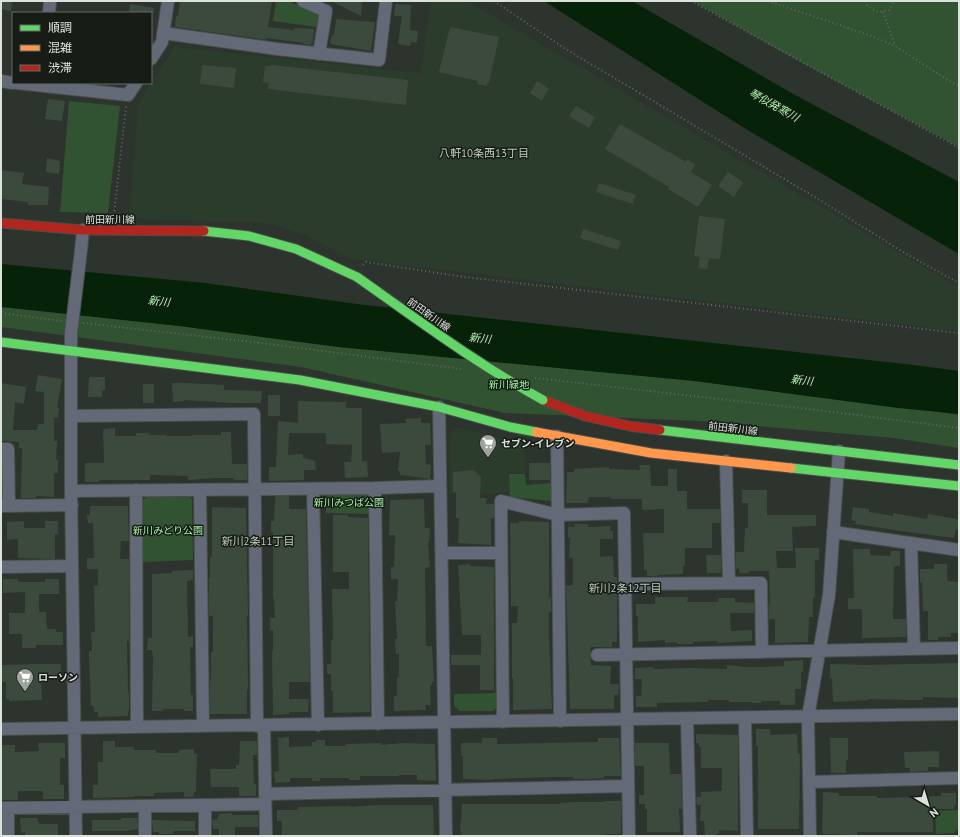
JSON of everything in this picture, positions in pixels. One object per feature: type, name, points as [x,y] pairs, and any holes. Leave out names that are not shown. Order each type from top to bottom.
[{"type":"main road","name":"前田新川線","points":[[1,223],[83,230],[199,230],[249,236],[296,249],[357,278],[490,371],[514,386],[543,400],[585,416],[629,426],[959,465]]},
{"type":"main road","points":[[1,342],[300,380],[439,407],[510,427],[651,453],[959,486]]},
{"type":"street","points":[[49,12],[50,1]]},
{"type":"street","points":[[152,57],[162,42],[168,1]]},
{"type":"street","points":[[303,1],[326,11],[319,54]]},
{"type":"street","points":[[163,33],[277,50],[379,60],[386,1]]},
{"type":"street","points":[[1,81],[12,83]]},
{"type":"street","points":[[41,84],[128,96],[135,84]]},
{"type":"street","points":[[76,836],[71,491],[71,333],[83,230]]},
{"type":"street","points":[[439,407],[446,836]]},
{"type":"street","points":[[72,416],[254,414],[260,726],[266,836]]},
{"type":"street","points":[[557,436],[560,721]]},
{"type":"street","points":[[1,449],[8,449],[5,506],[72,505]]},
{"type":"street","points":[[810,836],[808,717],[829,594],[839,451]]},
{"type":"street","points":[[726,461],[728,583]]},
{"type":"street","points":[[71,491],[313,489],[440,486]]},
{"type":"street","points":[[375,488],[378,724]]},
{"type":"street","points":[[313,489],[318,725]]},
{"type":"street","points":[[136,490],[137,727]]},
{"type":"street","points":[[200,490],[203,726]]},
{"type":"street","points":[[503,722],[501,501],[558,515],[624,513],[626,720],[629,836]]},
{"type":"street","points":[[833,532],[959,550]]},
{"type":"street","points":[[911,543],[914,649]]},
{"type":"street","points":[[442,553],[501,553]]},
{"type":"street","points":[[1,567],[72,566]]},
{"type":"street","points":[[625,584],[761,583],[762,652]]},
{"type":"street","points":[[597,655],[959,648]]},
{"type":"street","points":[[1,729],[959,714]]},
{"type":"street","points":[[745,718],[747,836]]},
{"type":"street","points":[[687,719],[690,836]]},
{"type":"street","points":[[809,782],[959,778]]},
{"type":"street","points":[[8,836],[4,808],[205,805],[265,799],[446,789],[628,786]]},
{"type":"street","points":[[205,805],[205,836]]},
{"type":"street","points":[[145,806],[145,836]]},
{"type":"path","points":[[494,1],[564,48],[809,194],[908,255],[959,283]]},
{"type":"path","points":[[691,1],[959,148]]},
{"type":"path","points":[[768,1],[872,36],[895,46],[959,86]]},
{"type":"path","points":[[867,1],[867,6],[878,12],[889,10],[895,1]]},
{"type":"path","points":[[882,12],[895,46]]},
{"type":"path","points":[[113,219],[127,103]]},
{"type":"path","points":[[360,267],[366,262],[464,277],[959,333]]},
{"type":"shaded area","points":[[430,1],[467,1],[959,288],[959,331],[351,259],[307,236],[272,224],[250,222],[129,219],[138,105],[174,47],[421,73]]},
{"type":"shaded area","name":"セブン-イレブン","points":[[458,427],[524,444],[526,473],[509,473],[509,493],[450,494],[450,433]]},
{"type":"green space","points":[[276,1],[288,1],[321,14],[316,27],[273,21]]},
{"type":"green space","points":[[693,1],[959,1],[959,147],[777,49]]},
{"type":"green space","points":[[69,101],[120,106],[108,213],[60,212]]},
{"type":"green space","name":"新川緑地","points":[[1,288],[709,375],[959,415],[959,448],[894,438],[698,421],[505,413],[301,367],[1,327]]},
{"type":"green space","points":[[509,474],[525,474],[526,485],[551,483],[551,501],[510,497]]},
{"type":"green space","name":"新川みつば公園","points":[[372,491],[371,514],[326,513],[326,492]]},
{"type":"green space","name":"新川みどり公園","points":[[189,495],[192,500],[193,560],[143,562],[143,500],[147,497]]},
{"type":"green space","points":[[496,693],[496,708],[493,711],[460,711],[454,706],[454,694]]},
{"type":"green space","points":[[958,810],[958,829],[954,833],[936,834],[935,811]]},
{"type":"water","name":"琴似発寒川","points":[[544,1],[632,1],[795,95],[959,182],[959,254],[749,131]]},
{"type":"water","name":"新川","points":[[1,264],[205,283],[357,304],[959,371],[959,414],[898,408],[694,381],[338,347],[179,326],[1,307]]},
{"type":"building","points":[[1,1],[12,1],[11,11],[1,9]]},
{"type":"building","points":[[180,1],[272,1],[268,27],[294,30],[294,28],[314,29],[313,42],[310,45],[175,27]]},
{"type":"building","points":[[331,1],[362,1],[361,16]]},
{"type":"building","points":[[130,4],[154,8],[154,13],[129,12]]},
{"type":"building","points":[[395,4],[411,5],[410,30],[418,31],[417,43],[411,42],[410,46],[398,44],[402,16],[394,16]]},
{"type":"building","points":[[336,19],[375,22],[371,51],[330,44],[332,35],[334,35]]},
{"type":"building","points":[[450,27],[499,37],[489,83],[487,83],[487,86],[477,84],[478,81],[439,72]]},
{"type":"building","points":[[202,65],[236,68],[234,88],[200,84]]},
{"type":"building","points":[[271,65],[408,80],[406,105],[268,89],[269,83],[263,82],[265,66]]},
{"type":"building","points":[[537,81],[549,88],[542,101],[530,93]]},
{"type":"building","points":[[48,99],[65,101],[62,121],[45,119]]},
{"type":"building","points":[[576,106],[595,117],[589,128],[569,116]]},
{"type":"building","points":[[620,124],[686,162],[688,160],[695,164],[691,172],[712,185],[698,207],[668,189],[669,187],[605,149]]},
{"type":"building","points":[[47,158],[60,161],[59,174],[46,172]]},
{"type":"building","points":[[1,170],[24,173],[22,184],[49,187],[48,205],[28,205],[28,202],[1,199]]},
{"type":"building","points":[[728,172],[743,182],[734,197],[718,186]]},
{"type":"building","points":[[599,183],[636,195],[633,204],[596,192]]},
{"type":"building","points":[[699,216],[725,219],[720,259],[709,258],[707,269],[698,268],[700,257],[694,256]]},
{"type":"building","points":[[583,229],[621,241],[618,250],[580,238]]},
{"type":"building","points":[[38,375],[62,379],[57,408],[59,408],[58,418],[54,418],[54,441],[57,441],[56,460],[58,460],[58,473],[54,473],[54,497],[36,496],[36,498],[21,498],[22,448],[19,448],[19,442],[1,441],[1,383],[26,387],[24,404],[15,402],[13,430],[37,430],[38,424],[44,424],[44,392],[35,391]]},
{"type":"building","points":[[89,377],[105,377],[105,390],[102,390],[102,397],[88,397]]},
{"type":"building","points":[[172,383],[224,385],[224,390],[262,391],[261,403],[184,400],[173,402]]},
{"type":"building","points":[[143,384],[154,384],[154,403],[143,403]]},
{"type":"building","points":[[268,395],[280,395],[280,416],[268,416]]},
{"type":"building","points":[[298,401],[346,402],[346,408],[362,408],[362,462],[367,461],[368,477],[345,478],[344,462],[351,462],[352,445],[326,444],[326,433],[289,433],[288,455],[303,454],[303,458],[315,461],[316,470],[304,470],[304,480],[269,481],[269,467],[276,467],[278,421],[298,423]]},
{"type":"building","points":[[421,418],[421,423],[430,423],[431,445],[425,445],[426,464],[431,465],[430,479],[400,475],[400,471],[398,471],[400,452],[382,453],[380,424],[406,423],[406,419]]},
{"type":"building","points":[[115,428],[115,436],[136,436],[136,433],[149,433],[149,435],[166,436],[221,435],[221,432],[231,432],[232,464],[247,464],[247,480],[215,478],[188,480],[188,476],[150,475],[150,480],[99,480],[99,482],[85,482],[85,463],[104,463],[103,429]]},
{"type":"building","points":[[529,463],[550,463],[550,480],[529,480]]},
{"type":"building","points":[[639,465],[650,465],[651,486],[668,486],[668,469],[677,469],[677,491],[687,491],[687,509],[720,509],[720,523],[712,523],[712,548],[685,548],[685,566],[683,566],[683,574],[647,576],[647,570],[644,570],[643,533],[664,533],[664,509],[642,510],[642,499],[610,499],[611,497],[589,497],[588,503],[566,503],[567,472],[574,472],[574,469],[609,467],[609,469],[640,470]]},
{"type":"building","points":[[474,470],[481,477],[480,498],[487,498],[486,504],[494,504],[494,518],[491,518],[491,545],[458,543],[459,518],[456,518],[456,492],[453,492],[453,472]]},
{"type":"building","points":[[742,490],[767,490],[767,515],[816,515],[816,526],[792,527],[793,551],[776,551],[777,568],[796,568],[795,548],[819,548],[819,560],[815,560],[815,597],[813,597],[813,617],[809,617],[808,642],[775,643],[775,619],[769,619],[769,571],[749,571],[749,573],[739,573],[739,568],[736,569],[736,552],[744,552],[745,528],[748,528],[748,503],[742,503]]},
{"type":"building","points":[[275,496],[289,496],[289,509],[306,509],[310,682],[289,682],[289,699],[309,699],[308,712],[289,712],[289,714],[273,715],[273,630],[270,630],[270,618],[275,618],[273,599],[273,532],[271,532],[271,521],[274,521]]},
{"type":"building","points":[[424,499],[425,528],[430,528],[428,542],[430,567],[425,568],[426,646],[432,646],[434,682],[430,685],[431,705],[425,705],[426,710],[394,711],[394,696],[397,696],[397,677],[399,677],[399,654],[396,654],[395,639],[397,639],[395,601],[397,601],[398,579],[391,579],[391,567],[394,567],[395,535],[389,535],[390,500]]},
{"type":"building","points":[[90,506],[128,506],[129,541],[121,541],[120,559],[129,559],[129,641],[127,641],[129,692],[128,716],[98,717],[98,712],[94,712],[94,706],[91,706],[89,651],[92,651],[91,632],[95,632],[94,586],[98,586],[98,569],[87,569],[87,558],[94,558],[93,523],[88,523],[87,515],[90,515]]},
{"type":"building","points":[[212,507],[246,508],[248,616],[247,714],[210,714],[211,652],[213,652],[213,616],[209,616],[210,557],[212,557]]},
{"type":"building","points":[[853,507],[869,509],[869,512],[893,516],[893,513],[927,519],[928,514],[957,519],[959,520],[959,530],[956,529],[954,538],[855,524],[856,521],[851,520]]},
{"type":"building","points":[[333,515],[348,515],[348,517],[368,518],[370,712],[333,713],[331,674],[327,674],[327,664],[331,664],[331,640],[333,640],[332,589],[349,589],[349,572],[333,572]]},
{"type":"building","points":[[24,521],[24,528],[45,528],[45,521],[58,521],[58,534],[55,534],[55,559],[18,558],[18,539],[7,540],[7,522]]},
{"type":"building","points":[[519,521],[549,522],[549,597],[551,597],[551,612],[549,612],[549,636],[552,709],[513,710],[512,623],[517,623],[518,606],[511,606],[510,523],[519,523]]},
{"type":"building","points":[[574,524],[588,524],[588,527],[610,526],[610,531],[613,531],[613,539],[600,539],[600,557],[613,556],[614,577],[617,577],[617,642],[612,642],[612,647],[591,647],[590,655],[591,665],[611,666],[610,684],[619,684],[618,695],[614,695],[614,709],[570,709],[566,586],[573,585],[573,558],[569,558],[570,538],[568,538],[568,527],[575,527]]},
{"type":"building","points":[[853,549],[870,549],[870,555],[890,556],[891,551],[900,551],[900,566],[894,566],[893,619],[906,619],[906,637],[862,638],[862,609],[848,609],[848,598],[854,598]]},
{"type":"building","points":[[706,555],[721,555],[721,573],[707,573]]},
{"type":"building","points":[[470,564],[470,566],[494,567],[494,690],[480,690],[480,665],[451,665],[451,655],[481,655],[481,635],[462,635],[458,565]]},
{"type":"building","points":[[934,564],[947,564],[947,581],[959,582],[958,633],[951,633],[951,637],[938,637],[938,640],[928,640],[928,611],[923,611],[920,569],[934,569]]},
{"type":"building","points":[[193,570],[193,580],[187,581],[188,637],[193,636],[193,647],[190,647],[191,695],[193,695],[193,711],[184,711],[184,709],[163,709],[163,711],[152,711],[153,657],[152,650],[147,650],[148,638],[152,638],[152,574]]},
{"type":"building","points":[[3,579],[18,579],[18,582],[45,582],[45,579],[59,579],[59,594],[39,594],[39,612],[46,612],[47,629],[56,629],[56,632],[63,632],[63,645],[36,645],[36,648],[22,648],[22,634],[9,634],[9,613],[25,613],[25,592],[3,593]]},
{"type":"building","points":[[655,597],[688,597],[687,602],[718,602],[718,598],[735,598],[735,602],[754,603],[754,613],[730,613],[731,631],[752,630],[752,641],[717,643],[717,641],[693,642],[693,644],[677,644],[677,642],[665,643],[665,640],[638,642],[638,617],[636,616],[636,604],[655,604]]},
{"type":"building","points":[[803,660],[801,689],[795,689],[795,705],[780,705],[780,701],[761,701],[761,703],[752,703],[729,702],[729,700],[708,700],[708,702],[657,703],[657,707],[636,707],[636,696],[641,696],[642,679],[635,679],[635,668],[654,667],[654,669],[727,669],[727,665],[740,667],[784,666],[784,661]]},
{"type":"building","points":[[959,663],[959,698],[923,697],[923,700],[868,699],[833,702],[830,664],[866,665]]},
{"type":"building","points":[[61,664],[61,676],[41,676],[42,700],[9,701],[9,699],[6,699],[6,682],[1,682],[1,665]]},
{"type":"building","points":[[756,729],[770,729],[770,735],[797,734],[798,754],[800,754],[799,829],[758,829],[758,746],[756,746]]},
{"type":"building","points":[[696,734],[738,735],[738,831],[719,830],[719,834],[716,834],[716,836],[705,836],[704,821],[700,821],[701,805],[697,805],[696,797],[701,797],[701,792],[722,791],[722,768],[701,768],[701,747],[699,747],[699,743],[696,743]]},
{"type":"building","points":[[289,737],[289,747],[312,746],[312,742],[316,742],[316,740],[325,740],[325,746],[381,743],[381,745],[402,743],[435,744],[436,781],[417,780],[417,775],[399,775],[360,776],[360,780],[349,780],[349,778],[320,778],[320,781],[312,781],[312,778],[290,778],[290,782],[275,783],[274,772],[279,771],[278,738]]},
{"type":"building","points":[[482,738],[497,738],[497,744],[598,742],[598,738],[619,738],[621,776],[604,776],[604,778],[588,779],[553,777],[493,780],[463,779],[463,756],[461,756],[461,743],[482,743]]},
{"type":"building","points":[[830,738],[848,738],[848,760],[846,760],[846,773],[831,773]]},
{"type":"building","points":[[103,741],[115,741],[115,747],[134,747],[134,750],[156,750],[156,753],[179,753],[179,750],[194,749],[194,754],[197,754],[196,792],[194,792],[193,797],[184,797],[184,792],[154,793],[154,796],[93,798],[93,785],[98,785],[98,762],[103,762]]},
{"type":"building","points":[[240,741],[257,741],[257,755],[253,755],[256,796],[239,796],[239,787],[211,787],[210,769],[236,769],[236,765],[239,765]]},
{"type":"building","points":[[38,743],[65,743],[65,758],[60,758],[60,785],[64,785],[64,799],[43,799],[43,791],[18,791],[18,800],[2,800],[1,745],[15,745],[15,752],[39,751]]},
{"type":"building","points":[[635,743],[669,743],[670,774],[681,774],[682,809],[679,809],[680,832],[647,832],[647,809],[645,809],[645,804],[639,804],[639,795],[644,795],[644,766],[635,766]]},
{"type":"building","points":[[939,751],[939,767],[928,767],[928,771],[910,772],[910,768],[905,768],[904,752]]},
{"type":"building","points":[[823,792],[839,793],[839,796],[877,796],[877,798],[941,796],[941,793],[956,793],[956,805],[954,805],[954,809],[933,809],[933,832],[857,832],[857,835],[822,834]]},
{"type":"building","points":[[621,801],[621,834],[606,834],[606,836],[461,836],[460,823],[462,804],[560,804]]},
{"type":"building","points":[[377,805],[433,805],[434,836],[282,836],[282,821],[277,821],[277,810],[298,810],[298,807],[351,807]]},
{"type":"building","points":[[232,813],[232,815],[258,815],[258,827],[235,827],[235,836],[219,836],[219,829],[213,829],[212,820],[218,819],[218,814]]},
{"type":"building","points":[[20,818],[38,818],[39,824],[58,824],[58,836],[25,836],[25,832],[21,833]]},
{"type":"building","points":[[121,818],[138,818],[138,829],[127,831],[92,831],[92,820],[121,820]]},
{"type":"building","points":[[152,820],[195,821],[195,831],[173,831],[173,834],[159,834],[159,832],[153,832]]},
{"type":"traffic: fast","points":[[204,231],[249,236],[296,249],[357,277]]},
{"type":"traffic: fast","points":[[357,277],[471,357],[543,400]]},
{"type":"traffic: fast","points":[[1,342],[300,380],[439,407],[510,427],[536,432]]},
{"type":"traffic: fast","points":[[660,430],[959,465]]},
{"type":"traffic: fast","points":[[791,468],[959,486]]},
{"type":"traffic: slow","points":[[536,432],[651,453],[791,468]]},
{"type":"traffic: jam","points":[[1,223],[83,230],[204,231]]},
{"type":"traffic: jam","points":[[543,400],[585,416],[629,426],[660,430]]},
{"type":"place","name":"セブン-イレブン","points":[[488,458]]},
{"type":"place","name":"ローソン","points":[[25,692]]},
{"type":"district","name":"八軒10条西13丁目","points":[[484,153]]},
{"type":"district","name":"新川2条11丁目","points":[[258,541]]},
{"type":"district","name":"新川2条12丁目","points":[[625,588]]}]
